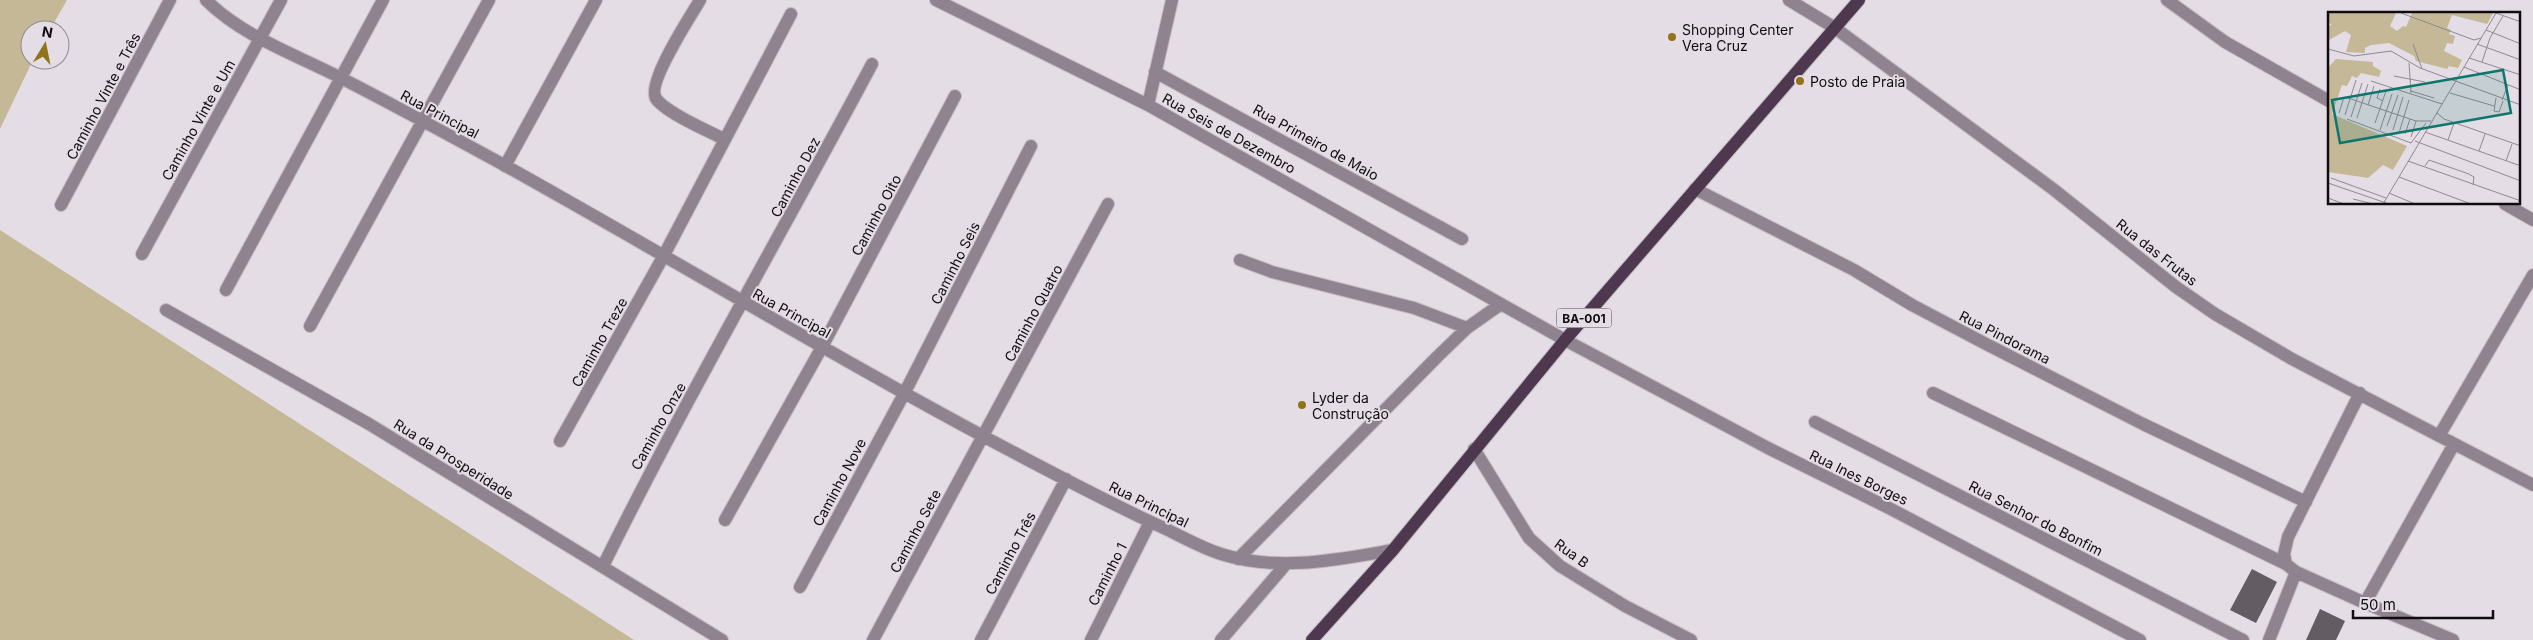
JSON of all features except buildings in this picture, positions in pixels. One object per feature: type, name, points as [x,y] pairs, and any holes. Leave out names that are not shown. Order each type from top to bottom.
[{"type":"main road","name":"BA-001","points":[[1312,640],[1393,550],[1565,340],[1859,0]]},
{"type":"street","name":"Caminho Vinte e Três","points":[[61,205],[170,0]]},
{"type":"street","name":"Rua Principal","points":[[206,0],[232,22],[260,38],[341,78],[505,166],[742,303],[983,436],[1150,522],[1216,552],[1238,559],[1286,564],[1327,561],[1393,550]]},
{"type":"street","name":"Caminho Vinte e Um","points":[[142,254],[281,0]]},
{"type":"street","points":[[226,290],[383,0]]},
{"type":"street","points":[[310,326],[489,0]]},
{"type":"street","points":[[505,166],[596,0]]},
{"type":"street","points":[[700,0],[660,72],[654,85],[654,94],[656,100],[724,140]]},
{"type":"street","name":"Rua Seis de Dezembro","points":[[936,0],[1148,105],[1388,238],[1565,340]]},
{"type":"street","points":[[1148,105],[1172,0]]},
{"type":"street","name":"Rua das Frutas","points":[[1789,0],[1835,28],[2053,189],[2176,287],[2215,314],[2292,359],[2533,485]]},
{"type":"street","points":[[2167,0],[2225,42],[2328,100]]},
{"type":"street","name":"Caminho Treze","points":[[560,441],[663,257],[791,14]]},
{"type":"street","name":"Caminho Dez","points":[[742,303],[872,64]]},
{"type":"street","name":"Rua Primeiro de Maio","points":[[1155,72],[1462,239]]},
{"type":"street","name":"Caminho Oito","points":[[725,520],[822,347],[955,96]]},
{"type":"street","name":"Caminho Seis","points":[[905,392],[1031,146]]},
{"type":"street","name":"Rua Pindorama","points":[[1695,189],[1854,270],[1986,344],[2143,424],[2306,502]]},
{"type":"street","name":"Caminho Quatro","points":[[983,436],[1108,204]]},
{"type":"street","points":[[2506,205],[2533,220]]},
{"type":"street","points":[[1240,260],[1272,272],[1414,308],[1467,328]]},
{"type":"street","points":[[2439,436],[2533,275]]},
{"type":"street","name":"Caminho Onze","points":[[603,566],[649,473],[742,303]]},
{"type":"street","points":[[1238,559],[1467,328],[1501,304]]},
{"type":"street","name":"Rua da Prosperidade","points":[[166,310],[369,424],[722,640]]},
{"type":"street","name":"Rua Ines Borges","points":[[1565,340],[1768,448],[1887,507],[2140,640]]},
{"type":"street","name":"Caminho Nove","points":[[800,587],[905,392]]},
{"type":"street","points":[[1933,393],[2286,564],[2296,572],[2453,640]]},
{"type":"street","points":[[2286,564],[2284,554],[2288,537],[2360,393]]},
{"type":"street","name":"Rua Senhor do Bonfim","points":[[1815,422],[2243,640]]},
{"type":"street","name":"Caminho Sete","points":[[873,640],[983,436]]},
{"type":"street","points":[[2365,603],[2454,444]]},
{"type":"street","name":"Rua B","points":[[1474,449],[1529,538],[1560,566],[1625,606],[1691,640]]},
{"type":"street","name":"Caminho Três","points":[[981,640],[1066,480]]},
{"type":"street","name":"Caminho 1","points":[[1091,640],[1150,522]]},
{"type":"street","points":[[1221,640],[1286,564]]},
{"type":"street","points":[[2268,640],[2296,572]]},
{"type":"shaded area","points":[[0,0],[67,0],[56,20],[20,20],[20,70],[28,70],[0,129]]},
{"type":"shaded area","points":[[0,230],[634,640],[0,640]]},
{"type":"place","name":"Shopping Center Vera Cruz","points":[[1672,37]]},
{"type":"place","name":"Posto de Praia","points":[[1800,81]]},
{"type":"place","name":"Lyder da Construção","points":[[1302,405]]}]
